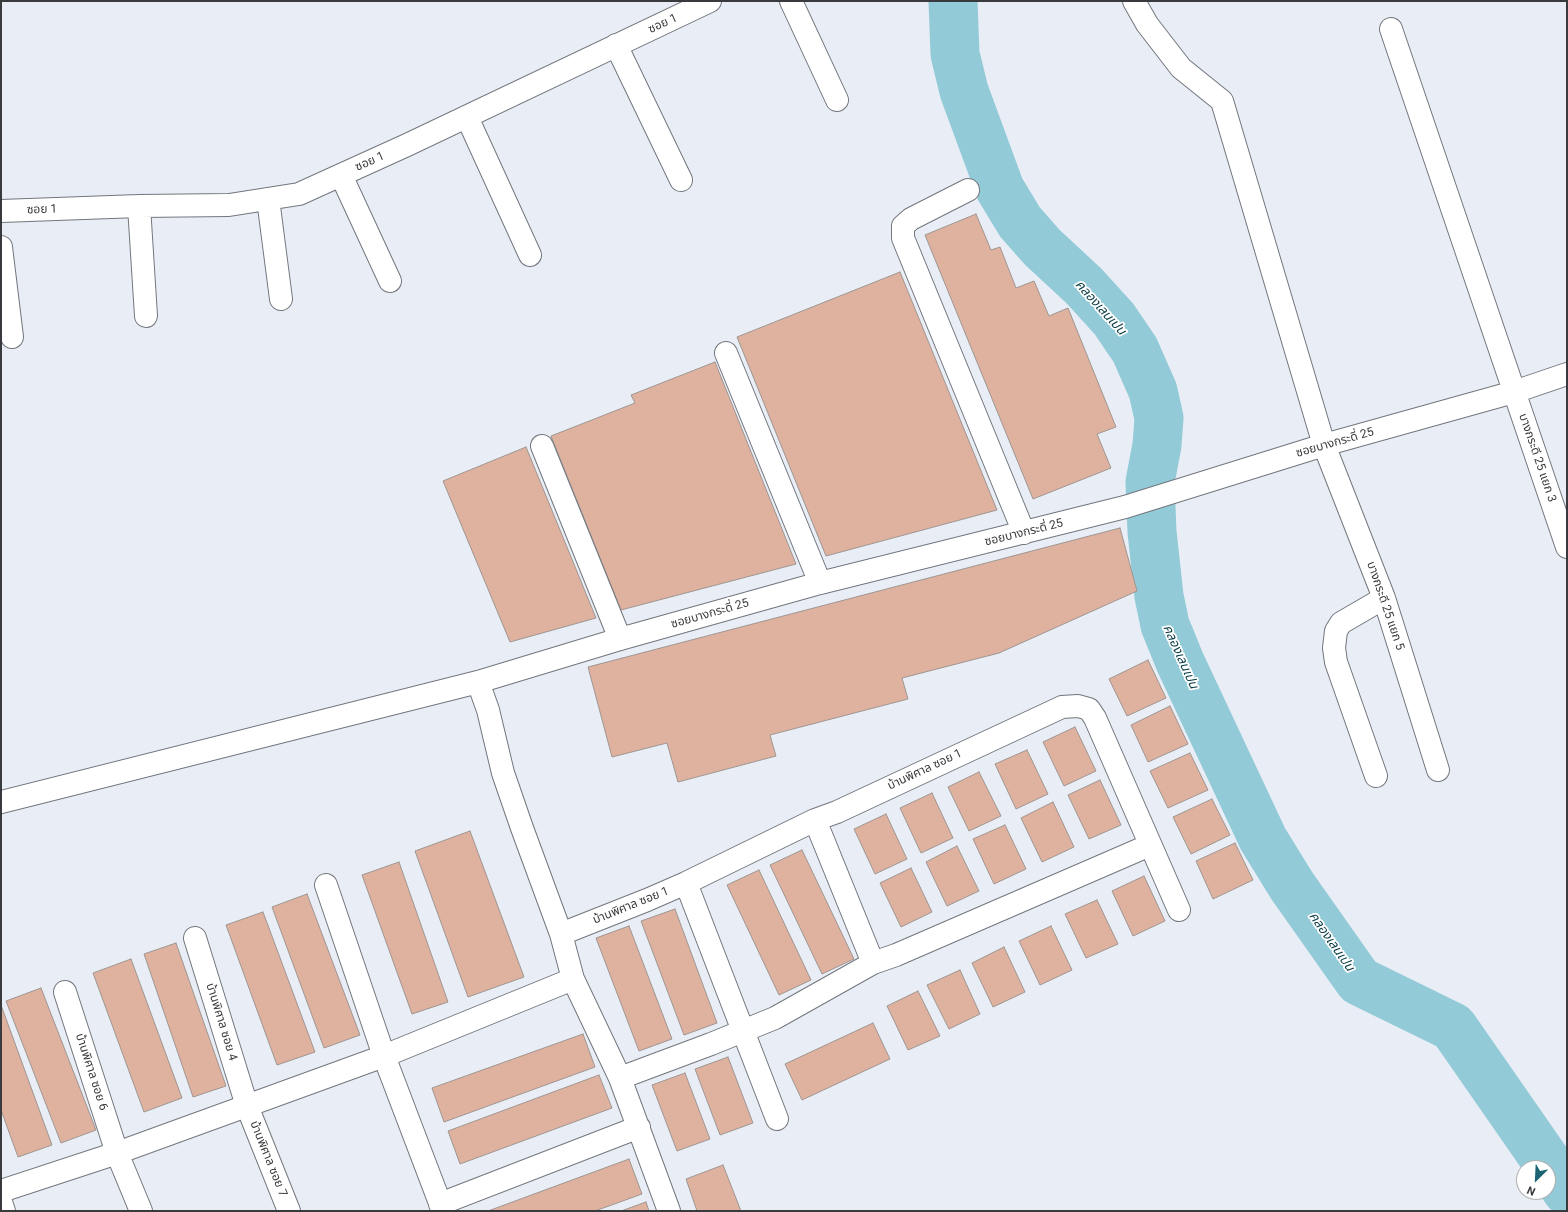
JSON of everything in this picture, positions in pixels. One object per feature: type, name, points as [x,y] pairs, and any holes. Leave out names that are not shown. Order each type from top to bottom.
[{"type":"street","name":"ซอย 1","points":[[1,211],[139,206],[229,205],[299,194],[710,1]]},
{"type":"street","points":[[792,1],[837,100]]},
{"type":"street","name":"บางกระดี 25 แยก 5","points":[[1134,1],[1147,24],[1182,68],[1222,101],[1324,445],[1384,598],[1438,770]]},
{"type":"street","name":"บางกระดี 25 แยก 3","points":[[1392,28],[1567,547]]},
{"type":"street","points":[[616,45],[681,180]]},
{"type":"street","points":[[467,116],[530,255]]},
{"type":"street","points":[[341,175],[390,282]]},
{"type":"street","points":[[968,190],[911,218],[904,226],[902,238],[1024,533]]},
{"type":"street","points":[[268,199],[281,298]]},
{"type":"street","points":[[139,206],[146,316]]},
{"type":"street","points":[[1,247],[12,337]]},
{"type":"street","points":[[726,353],[820,583]]},
{"type":"street","name":"ซอยบางกระดี่ 25","points":[[1,802],[478,682],[620,639],[820,583],[1125,507],[1324,445],[1514,392],[1567,374]]},
{"type":"street","points":[[542,446],[620,639]]},
{"type":"street","points":[[1376,776],[1336,662],[1334,648],[1336,631],[1342,623],[1384,598]]},
{"type":"street","points":[[478,682],[488,710],[503,773],[510,795],[561,934],[573,979],[620,1078],[669,1211]]},
{"type":"street","name":"บ้านพิศาล ซอย 1","points":[[561,934],[686,883],[815,820],[837,812],[1062,707],[1078,706],[1089,710],[1096,718],[1150,846],[1179,910]]},
{"type":"street","points":[[815,820],[873,964]]},
{"type":"street","points":[[620,1078],[775,1018],[873,964],[1150,846]]},
{"type":"street","points":[[686,883],[777,1119]]},
{"type":"street","points":[[326,885],[384,1056],[441,1207],[639,1127]]},
{"type":"street","name":"บ้านพิศาล ซอย 4","points":[[195,938],[247,1106]]},
{"type":"street","points":[[1,1191],[117,1153],[384,1056],[573,979]]},
{"type":"street","name":"บ้านพิศาล ซอย 6","points":[[65,992],[117,1153],[141,1211]]},
{"type":"street","name":"บ้านพิศาล ซอย 7","points":[[247,1106],[289,1211]]},
{"type":"street","points":[[1,1202],[4,1211]]},
{"type":"building","points":[[976,214],[991,250],[1000,247],[1016,288],[1034,281],[1049,316],[1068,308],[1116,427],[1097,434],[1111,468],[1033,499],[925,235]]},
{"type":"building","points":[[900,272],[997,510],[826,556],[737,337]]},
{"type":"building","points":[[715,362],[796,564],[621,610],[551,436],[635,403],[631,395]]},
{"type":"building","points":[[526,447],[596,618],[510,642],[443,481]]},
{"type":"building","points":[[1120,528],[1137,591],[999,653],[902,678],[908,699],[770,735],[776,756],[678,782],[667,743],[612,757],[588,667]]},
{"type":"building","points":[[1148,660],[1166,698],[1127,716],[1109,679]]},
{"type":"building","points":[[1170,706],[1188,744],[1148,762],[1131,725]]},
{"type":"building","points":[[1075,727],[1096,771],[1064,786],[1043,742]]},
{"type":"building","points":[[1027,750],[1048,794],[1016,809],[995,764]]},
{"type":"building","points":[[1190,753],[1208,790],[1168,808],[1150,771]]},
{"type":"building","points":[[979,772],[1001,816],[969,831],[948,787]]},
{"type":"building","points":[[1100,780],[1121,825],[1089,839],[1068,795]]},
{"type":"building","points":[[932,793],[953,838],[921,853],[900,808]]},
{"type":"building","points":[[1212,799],[1230,835],[1191,854],[1173,817]]},
{"type":"building","points":[[1053,802],[1074,847],[1042,862],[1021,818]]},
{"type":"building","points":[[886,814],[907,859],[875,874],[854,829]]},
{"type":"building","points":[[1005,825],[1026,869],[994,884],[973,839]]},
{"type":"building","points":[[470,831],[524,977],[468,997],[415,851]]},
{"type":"building","points":[[1235,843],[1253,880],[1213,899],[1196,861]]},
{"type":"building","points":[[957,846],[979,891],[947,906],[926,862]]},
{"type":"building","points":[[802,850],[854,959],[822,974],[770,865]]},
{"type":"building","points":[[399,862],[448,1002],[412,1014],[362,875]]},
{"type":"building","points":[[911,868],[932,912],[901,927],[880,883]]},
{"type":"building","points":[[759,870],[811,980],[779,995],[727,885]]},
{"type":"building","points":[[1144,876],[1165,921],[1133,936],[1112,891]]},
{"type":"building","points":[[307,894],[360,1035],[324,1048],[272,907]]},
{"type":"building","points":[[1097,900],[1118,944],[1086,958],[1065,914]]},
{"type":"building","points":[[675,909],[717,1023],[684,1035],[641,921]]},
{"type":"building","points":[[263,912],[315,1052],[277,1065],[226,925]]},
{"type":"building","points":[[629,926],[672,1039],[639,1051],[596,938]]},
{"type":"building","points":[[1051,926],[1072,970],[1040,985],[1019,941]]},
{"type":"building","points":[[176,943],[226,1086],[193,1097],[144,954]]},
{"type":"building","points":[[1004,947],[1025,992],[993,1007],[972,963]]},
{"type":"building","points":[[131,959],[182,1098],[144,1112],[93,973]]},
{"type":"building","points":[[960,970],[980,1014],[949,1029],[927,985]]},
{"type":"building","points":[[41,988],[96,1130],[61,1143],[6,1001]]},
{"type":"building","points":[[918,991],[940,1036],[908,1050],[887,1006]]},
{"type":"building","points":[[1,1005],[52,1145],[18,1157],[1,1110]]},
{"type":"building","points":[[873,1023],[890,1059],[802,1100],[785,1064]]},
{"type":"building","points":[[583,1034],[595,1067],[444,1122],[432,1088]]},
{"type":"building","points":[[728,1057],[753,1123],[720,1135],[695,1069]]},
{"type":"building","points":[[685,1073],[710,1139],[677,1151],[652,1085]]},
{"type":"building","points":[[599,1075],[612,1108],[460,1164],[448,1131]]},
{"type":"building","points":[[629,1159],[642,1194],[595,1211],[488,1211]]},
{"type":"building","points":[[723,1165],[741,1211],[697,1211],[686,1179]]},
{"type":"building","points":[[646,1202],[649,1211],[621,1211]]},
{"type":"waterway","name":"คลองเลนเปน","points":[[953,1],[955,54],[964,91],[1000,189],[1020,222],[1042,247],[1084,286],[1114,319],[1135,350],[1153,391],[1159,418],[1157,445],[1150,482],[1152,532],[1159,596],[1165,625],[1180,662],[1263,839],[1292,886],[1359,981],[1453,1027],[1567,1191]]}]
